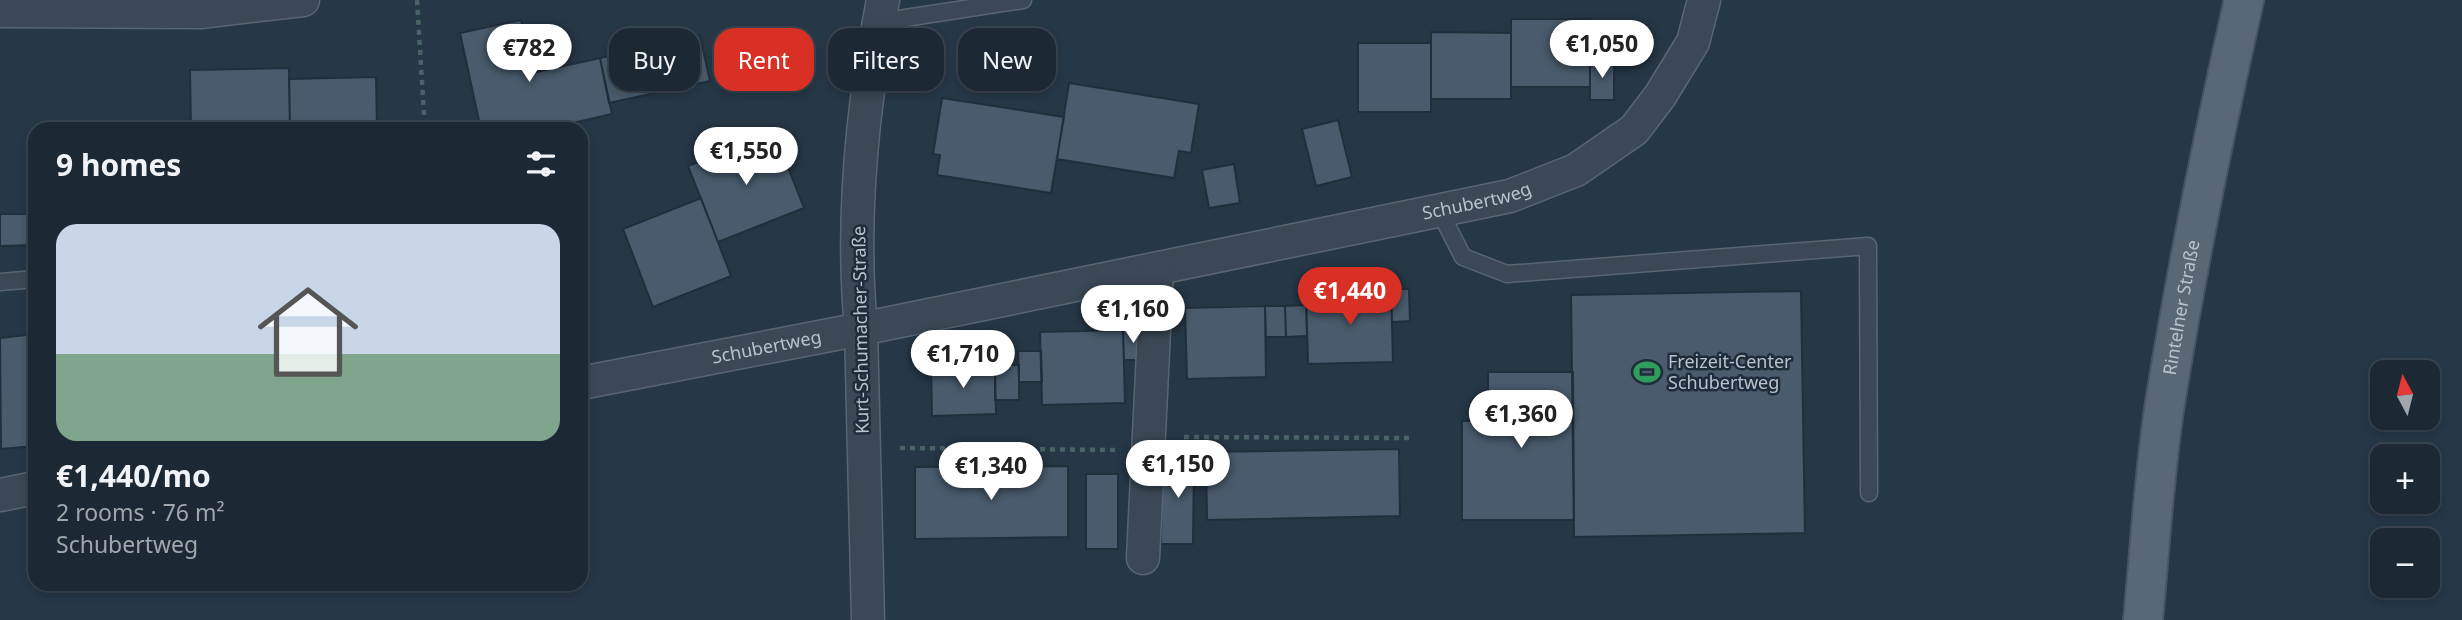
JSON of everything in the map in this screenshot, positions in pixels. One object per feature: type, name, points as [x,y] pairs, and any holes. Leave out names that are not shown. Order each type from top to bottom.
[{"type":"main road","name":"Rintelner Straße","points":[[2143,620],[2165,405],[2194,236],[2244,0]]},
{"type":"street","points":[[0,10],[200,12],[303,0]]},
{"type":"street","name":"Schubertweg","points":[[588,382],[861,329],[1510,196],[1576,170],[1634,130],[1660,96],[1693,41],[1704,0]]},
{"type":"street","name":"Kurt-Schumacher-Straße","points":[[868,620],[861,329],[857,289],[860,168],[881,11]]},
{"type":"street","points":[[1143,558],[1157,269]]},
{"type":"street","points":[[0,495],[28,489]]},
{"type":"lane","points":[[881,11],[1023,0]]},
{"type":"lane","points":[[1439,211],[1463,257],[1507,274],[1868,246],[1869,493]]},
{"type":"lane","points":[[0,282],[28,280]]},
{"type":"path","points":[[417,0],[425,122]]},
{"type":"building","points":[[1511,19],[1590,19],[1590,87],[1511,87]]},
{"type":"building","points":[[521,20],[532,73],[600,58],[612,114],[577,122],[479,122],[460,33]]},
{"type":"building","points":[[1431,32],[1511,33],[1511,99],[1431,99]]},
{"type":"building","points":[[700,36],[710,81],[700,83]]},
{"type":"building","points":[[1358,43],[1431,43],[1431,112],[1358,112]]},
{"type":"building","points":[[609,56],[609,91],[664,91],[609,103],[600,58]]},
{"type":"building","points":[[1590,61],[1614,61],[1614,100],[1590,100]]},
{"type":"building","points":[[289,68],[290,122],[191,122],[190,70]]},
{"type":"building","points":[[376,77],[377,122],[290,122],[289,79]]},
{"type":"building","points":[[1069,83],[1199,104],[1191,153],[1179,151],[1174,178],[1057,159]]},
{"type":"building","points":[[942,98],[1064,117],[1051,193],[937,175],[940,155],[933,154]]},
{"type":"building","points":[[1338,120],[1352,177],[1316,186],[1302,129]]},
{"type":"building","points":[[774,132],[804,208],[718,242],[688,166]]},
{"type":"building","points":[[1234,164],[1240,203],[1209,208],[1202,170]]},
{"type":"building","points":[[701,198],[731,276],[653,307],[623,229]]},
{"type":"building","points":[[0,214],[28,214],[28,245],[0,246]]},
{"type":"building","points":[[1391,289],[1409,289],[1410,321],[1392,322]]},
{"type":"building","points":[[1391,289],[1393,362],[1308,364],[1306,292]]},
{"type":"building","points":[[1801,291],[1805,533],[1574,537],[1571,295]]},
{"type":"building","points":[[1306,305],[1307,336],[1286,337],[1285,306]]},
{"type":"building","points":[[1265,306],[1285,306],[1286,337],[1266,337]]},
{"type":"building","points":[[1265,306],[1266,377],[1187,379],[1185,308]]},
{"type":"building","points":[[1123,330],[1142,330],[1142,360],[1124,360]]},
{"type":"building","points":[[1123,330],[1125,403],[1042,405],[1040,332]]},
{"type":"building","points":[[28,335],[28,447],[1,449],[0,338]]},
{"type":"building","points":[[1018,351],[1041,351],[1042,382],[1019,382]]},
{"type":"building","points":[[995,365],[1019,365],[1019,400],[995,400]]},
{"type":"building","points":[[995,365],[996,414],[932,416],[931,366]]},
{"type":"building","points":[[1488,372],[1573,372],[1574,520],[1462,520],[1462,421],[1488,421]]},
{"type":"building","points":[[1399,449],[1400,516],[1207,520],[1206,452]]},
{"type":"building","points":[[1162,456],[1194,456],[1193,544],[1161,544]]},
{"type":"building","points":[[1068,466],[1068,537],[915,539],[915,467]]},
{"type":"building","points":[[1086,474],[1118,474],[1118,549],[1086,549]]},
{"type":"place","name":"Freizeit-Center Schubertweg","points":[[1647,372]]}]
